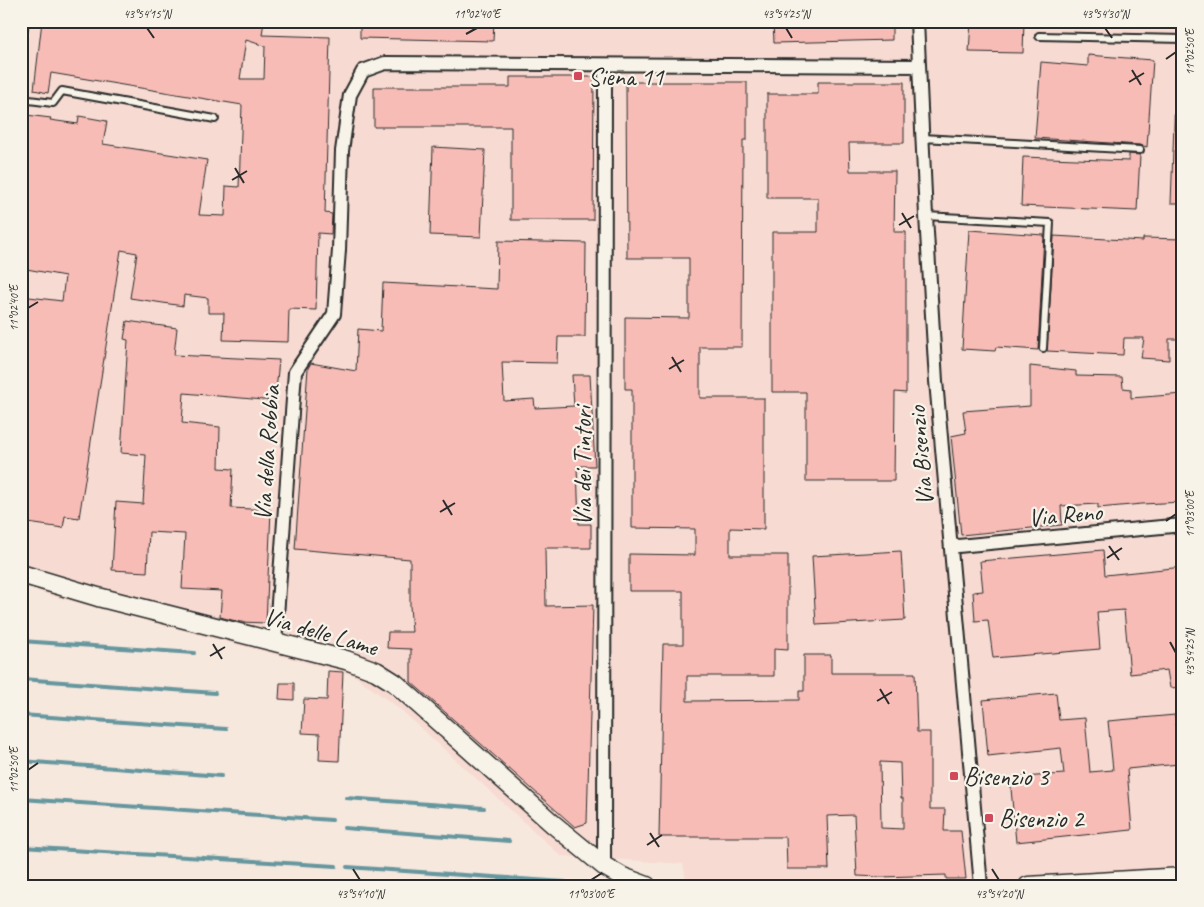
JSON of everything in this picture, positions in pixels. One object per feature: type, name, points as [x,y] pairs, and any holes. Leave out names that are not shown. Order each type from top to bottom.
[{"type":"street","name":"Via Bisenzio","points":[[918,21],[922,138],[936,381],[982,886]]},
{"type":"street","name":"Via della Robbia","points":[[275,643],[294,372],[334,314],[339,250],[342,151],[350,95],[362,71],[385,62],[605,65]]},
{"type":"street","points":[[605,65],[919,66]]},
{"type":"street","name":"Via dei Tintori","points":[[604,866],[605,65]]},
{"type":"street","name":"Via Reno","points":[[951,546],[1183,525]]},
{"type":"street","name":"Via delle Lame","points":[[21,574],[98,597],[346,660],[376,671],[395,683],[553,824],[604,866],[647,886]]},
{"type":"street","points":[[1037,886],[1183,877]]},
{"type":"lane","points":[[21,45],[25,21]]},
{"type":"lane","points":[[1039,36],[1183,39]]},
{"type":"lane","points":[[21,99],[53,103],[62,91],[147,105],[215,119]]},
{"type":"lane","points":[[922,138],[1140,150]]},
{"type":"lane","points":[[926,216],[1050,223],[1043,348]]},
{"type":"shaded area","points":[[21,21],[1183,21],[1183,886],[687,886],[683,864],[561,856],[402,711],[353,675],[55,597],[21,586]]},
{"type":"building","points":[[42,21],[264,21],[262,35],[330,37],[325,213],[332,214],[331,234],[318,233],[316,310],[289,309],[288,342],[223,340],[224,313],[208,313],[208,298],[184,295],[183,306],[130,298],[137,253],[121,250],[79,518],[65,516],[63,528],[21,522],[21,296],[62,301],[65,276],[21,268],[21,145],[26,115],[78,124],[79,116],[107,121],[103,144],[207,160],[199,215],[225,216],[226,186],[239,187],[242,105],[51,73],[48,93],[34,90]],"holes":[[[246,40],[265,46],[264,79],[240,79]]]},
{"type":"building","points":[[360,21],[494,21],[493,41],[360,38]]},
{"type":"building","points":[[773,21],[892,21],[892,40],[774,43]]},
{"type":"building","points":[[971,21],[1024,21],[1023,53],[969,52]]},
{"type":"building","points":[[1088,55],[1153,60],[1147,147],[1035,138],[1041,62],[1088,66]]},
{"type":"building","points":[[510,77],[594,77],[593,220],[511,220],[511,127],[374,127],[374,87],[510,87]]},
{"type":"building","points":[[626,82],[747,82],[747,140],[743,140],[742,347],[700,347],[700,398],[764,398],[764,529],[730,528],[730,555],[788,555],[788,650],[774,649],[774,676],[687,676],[687,701],[799,700],[799,691],[804,691],[804,655],[831,655],[831,673],[915,673],[917,732],[930,732],[930,809],[945,809],[944,831],[961,831],[966,879],[946,879],[946,875],[857,876],[854,815],[827,816],[829,869],[787,869],[786,837],[659,837],[663,644],[683,644],[683,591],[629,591],[629,554],[695,555],[695,529],[632,528],[632,389],[625,389],[625,317],[689,318],[689,258],[627,258]],"holes":[[[880,762],[900,763],[903,829],[881,828]]]},
{"type":"building","points":[[818,82],[904,82],[904,143],[849,143],[850,171],[895,171],[894,232],[906,232],[906,393],[895,392],[894,481],[806,481],[806,392],[772,392],[772,232],[818,232],[818,198],[767,198],[767,94],[818,94]]},
{"type":"building","points":[[1175,97],[1183,97],[1183,203],[1171,203]]},
{"type":"building","points":[[433,147],[485,150],[481,237],[430,235]]},
{"type":"building","points":[[1129,154],[1140,155],[1137,211],[1021,206],[1023,157],[1129,161]]},
{"type":"building","points":[[969,230],[1044,235],[1038,350],[996,347],[995,351],[962,349]]},
{"type":"building","points":[[1054,236],[1143,241],[1143,238],[1183,239],[1183,339],[1169,339],[1169,360],[1141,358],[1144,338],[1124,338],[1123,355],[1047,351]]},
{"type":"building","points":[[498,241],[586,243],[585,337],[558,337],[557,363],[502,362],[504,401],[534,399],[535,408],[574,406],[572,375],[590,375],[595,466],[577,466],[579,524],[591,524],[591,548],[545,548],[546,606],[593,605],[587,823],[575,827],[411,682],[411,649],[387,648],[388,632],[412,632],[410,559],[295,549],[308,368],[311,363],[356,371],[358,329],[381,331],[383,283],[497,289]]},
{"type":"building","points":[[127,321],[177,328],[174,355],[279,360],[275,401],[184,393],[182,423],[220,427],[219,468],[233,469],[231,508],[271,510],[266,623],[240,622],[220,617],[222,591],[182,589],[185,534],[149,532],[147,572],[112,570],[116,502],[143,504],[146,455],[121,453],[128,340],[124,339]]},
{"type":"building","points":[[1030,366],[1076,371],[1076,376],[1122,377],[1123,388],[1131,389],[1131,398],[1183,394],[1183,502],[1098,508],[1098,504],[1061,506],[1062,525],[961,535],[951,436],[966,433],[963,411],[1030,406]]},
{"type":"building","points":[[1103,550],[1105,575],[1183,567],[1183,687],[1170,688],[1167,670],[1130,674],[1124,610],[1097,612],[1100,649],[993,658],[988,620],[975,621],[973,592],[983,591],[980,561]]},
{"type":"building","points":[[901,551],[905,620],[816,625],[812,556]]},
{"type":"building","points":[[328,671],[343,672],[339,761],[319,760],[320,734],[302,733],[304,699],[327,700]]},
{"type":"building","points":[[280,683],[294,683],[294,700],[279,699]]},
{"type":"building","points":[[1056,693],[1059,720],[1085,718],[1090,772],[1113,770],[1108,721],[1175,715],[1179,764],[1127,769],[1132,830],[1016,842],[1010,778],[1064,774],[1061,748],[988,756],[983,700]]},
{"type":"waterway","points":[[21,641],[194,653]]},
{"type":"waterway","points":[[21,679],[215,693]]},
{"type":"waterway","points":[[21,715],[226,729]]},
{"type":"waterway","points":[[21,761],[221,776]]},
{"type":"waterway","points":[[346,798],[484,808]]},
{"type":"waterway","points":[[21,799],[332,820]]},
{"type":"waterway","points":[[344,828],[509,841]]},
{"type":"waterway","points":[[21,847],[336,866]]},
{"type":"waterway","points":[[347,867],[565,882]]},
{"type":"place","name":"Siena 11","points":[[578,76]]},
{"type":"place","name":"Bisenzio 3","points":[[954,776]]},
{"type":"place","name":"Bisenzio 2","points":[[989,818]]}]
